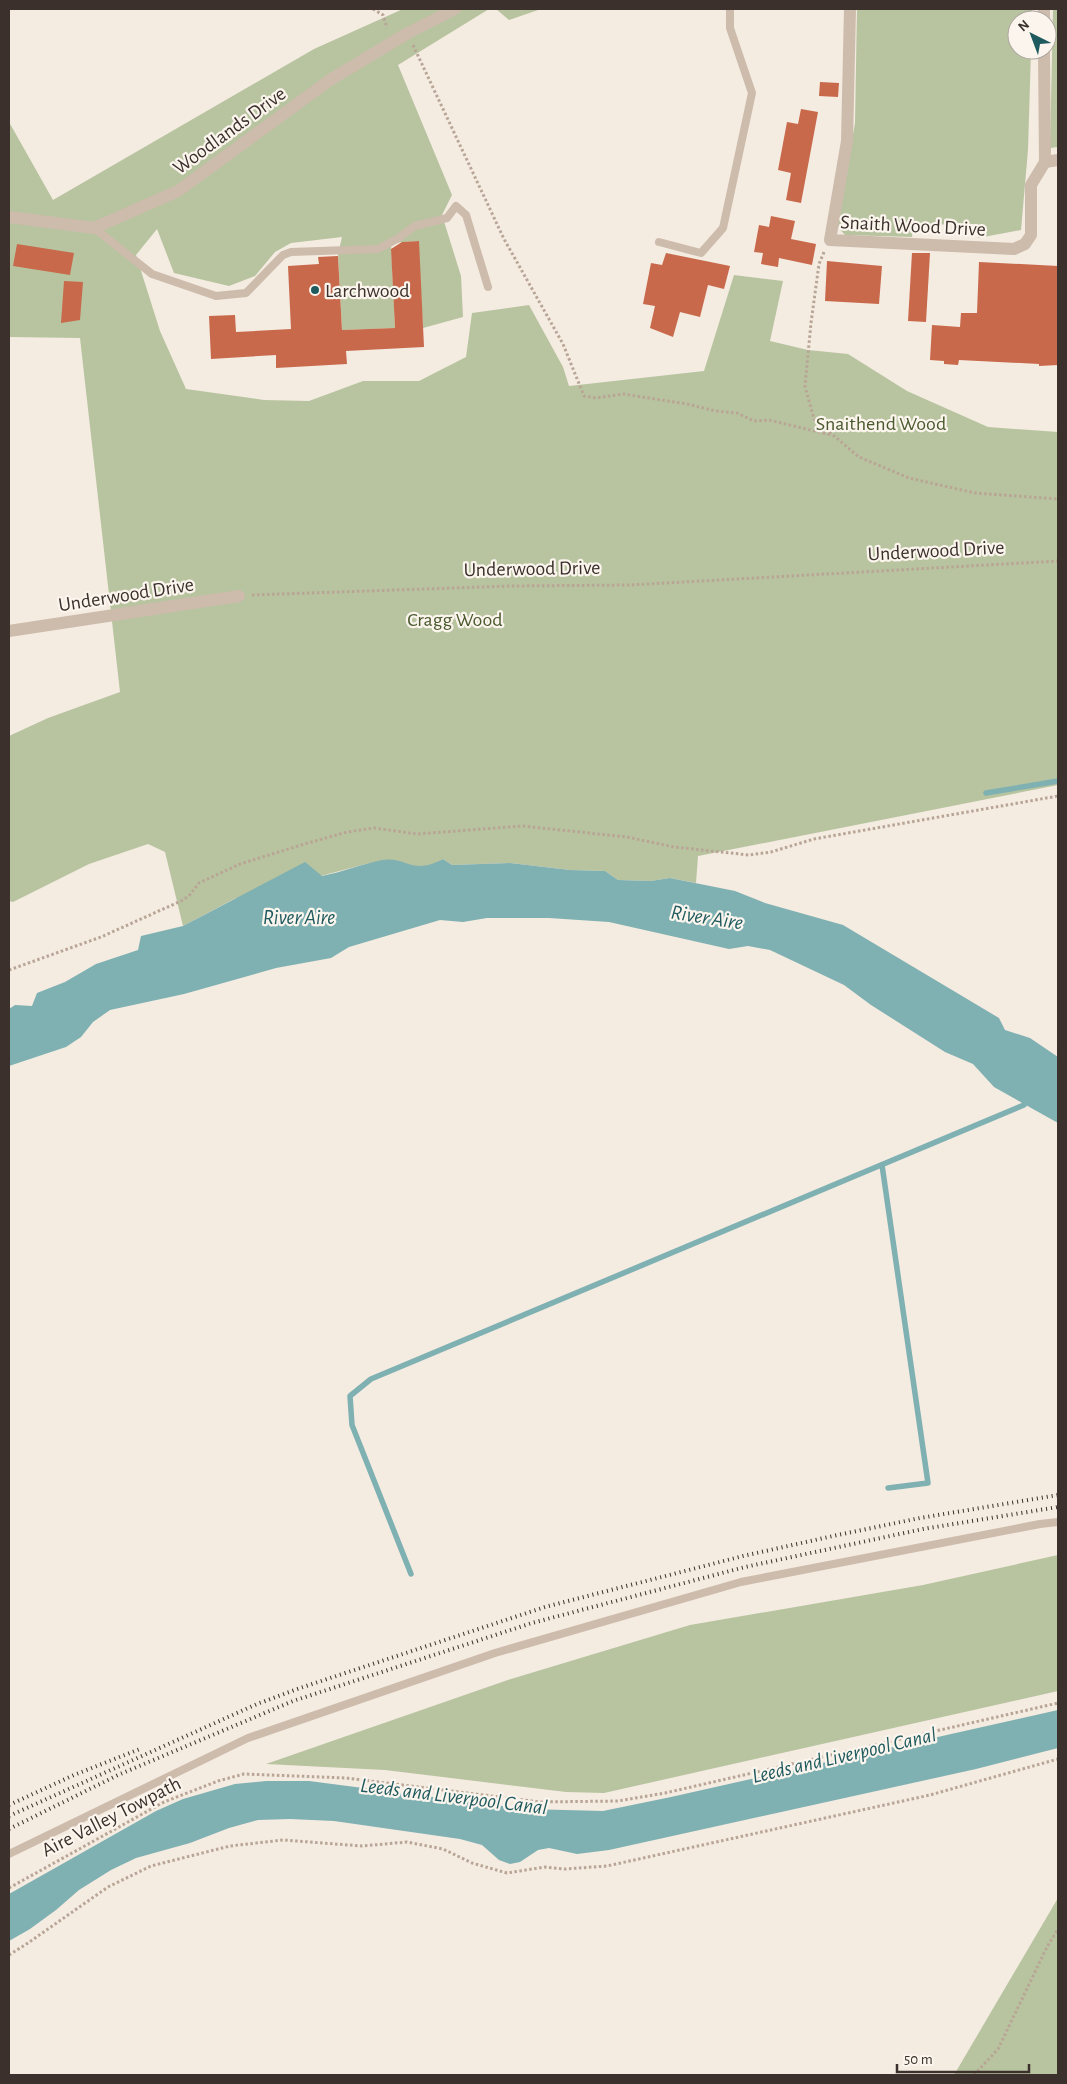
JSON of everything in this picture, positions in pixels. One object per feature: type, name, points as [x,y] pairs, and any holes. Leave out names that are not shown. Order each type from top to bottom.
[{"type":"street","name":"Woodlands Drive","points":[[94,228],[178,191],[330,80],[408,32],[455,9]]},
{"type":"street","name":"Snaith Wood Drive","points":[[850,9],[847,141],[830,240],[1014,249],[1025,244],[1031,235],[1031,185],[1045,162]]},
{"type":"street","points":[[1044,60],[1045,162],[1058,160]]},
{"type":"street","points":[[9,217],[94,228]]},
{"type":"street","name":"Underwood Drive","points":[[9,631],[239,596]]},
{"type":"lane","points":[[659,242],[701,253],[723,228],[752,93],[730,28],[730,9]]},
{"type":"lane","points":[[94,228],[152,274],[216,296],[246,294],[283,254],[291,252],[378,249],[397,239],[414,226],[447,218],[456,206],[466,215],[488,287]]},
{"type":"lane","points":[[9,1854],[248,1738],[495,1653],[741,1582],[1058,1522]]},
{"type":"path","points":[[373,9],[383,15]]},
{"type":"path","points":[[380,9],[392,43]]},
{"type":"path","points":[[408,32],[504,239],[563,344],[584,396],[596,398],[623,394],[687,404],[716,412],[737,413],[754,421],[769,420],[831,435]]},
{"type":"path","points":[[830,240],[819,264],[810,323],[805,386],[814,419],[859,458],[909,478],[975,494],[1058,499]]},
{"type":"path","name":"Underwood Drive","points":[[239,596],[510,586],[630,584],[1058,561]]},
{"type":"path","points":[[9,970],[101,937],[189,896],[199,883],[240,864],[347,832],[374,828],[417,834],[522,826],[626,837],[674,847],[749,855],[771,852],[814,839],[1058,796]]},
{"type":"path","name":"Aire Valley Towpath","points":[[9,1888],[164,1802],[218,1781],[244,1774],[346,1778],[540,1802],[618,1800],[665,1793],[1058,1703]]},
{"type":"path","points":[[9,1955],[108,1887],[150,1866],[230,1846],[283,1840],[362,1846],[407,1842],[443,1849],[472,1863],[507,1873],[545,1867],[565,1869],[607,1866],[930,1795],[1058,1759]]},
{"type":"path","points":[[974,2075],[998,2049],[1047,1946],[1058,1929]]},
{"type":"green space","name":"Cragg Wood","points":[[403,9],[489,9],[398,65],[452,195],[442,215],[461,276],[463,317],[423,328],[418,241],[391,243],[395,328],[342,330],[338,254],[342,237],[291,243],[275,252],[255,276],[229,286],[174,273],[157,229],[136,255],[160,331],[186,389],[264,400],[309,401],[363,381],[419,381],[466,357],[472,313],[529,305],[563,367],[569,386],[704,371],[734,275],[783,281],[770,341],[808,350],[848,354],[907,391],[988,427],[1058,432],[1058,785],[698,856],[696,883],[670,878],[651,881],[618,880],[605,871],[570,870],[510,863],[452,865],[443,859],[430,866],[415,867],[385,860],[234,899],[183,926],[165,852],[148,844],[89,864],[13,902],[9,901],[9,736],[48,718],[120,692],[80,338],[9,337],[9,122],[53,200],[314,49]]},
{"type":"green space","points":[[496,9],[541,9],[509,20]]},
{"type":"green space","points":[[857,9],[1032,9],[1007,10],[1007,60],[1031,60],[1028,150],[1021,230],[978,238],[976,224],[913,225],[912,237],[845,235],[837,226],[855,123]]},
{"type":"green space","points":[[1058,9],[1058,147],[1050,148],[1052,60],[1057,60],[1057,10],[1053,10]]},
{"type":"green space","points":[[1058,1555],[1058,1691],[604,1793],[566,1792],[385,1770],[266,1764],[511,1679],[690,1625],[923,1585]]},
{"type":"green space","points":[[1058,1898],[1058,2075],[954,2075]]},
{"type":"water","name":"River Aire","points":[[443,859],[452,865],[510,863],[570,870],[605,871],[618,880],[651,881],[670,878],[735,891],[765,903],[843,925],[999,1018],[1005,1030],[1030,1038],[1058,1057],[1058,1123],[994,1087],[973,1064],[945,1052],[871,1005],[844,985],[770,950],[748,946],[729,949],[609,922],[549,918],[487,918],[463,922],[440,920],[349,947],[331,958],[276,968],[184,994],[110,1010],[93,1022],[81,1037],[66,1047],[9,1066],[9,1009],[15,1005],[32,1006],[37,993],[65,982],[96,964],[138,950],[141,936],[183,926],[305,862],[322,876],[382,860],[423,866]]},
{"type":"water","points":[[1058,1710],[1058,1748],[976,1769],[609,1850],[577,1854],[549,1848],[538,1850],[520,1862],[510,1864],[499,1860],[482,1845],[460,1839],[334,1821],[258,1820],[229,1828],[190,1843],[136,1858],[111,1870],[79,1890],[30,1929],[9,1941],[9,1894],[156,1811],[183,1799],[235,1784],[266,1781],[309,1781],[526,1809],[603,1811]]},
{"type":"building","points":[[820,82],[839,83],[838,97],[819,96]]},
{"type":"building","points":[[801,109],[818,112],[801,203],[786,200],[791,173],[778,170],[787,122],[798,124]]},
{"type":"building","points":[[771,216],[795,221],[791,239],[816,244],[812,265],[779,258],[778,267],[761,264],[763,253],[754,252],[759,225],[769,227]]},
{"type":"building","name":"Larchwood","points":[[419,241],[424,347],[346,351],[347,364],[276,368],[276,355],[211,359],[209,316],[235,315],[236,332],[291,329],[288,266],[319,264],[318,257],[338,256],[342,330],[395,328],[391,249],[402,242]]},
{"type":"building","points":[[17,244],[74,253],[70,275],[13,266]]},
{"type":"building","points":[[666,253],[730,266],[724,289],[708,285],[700,317],[680,312],[673,337],[650,328],[655,306],[643,304],[651,263],[662,265]]},
{"type":"building","points":[[912,253],[930,253],[926,322],[908,321]]},
{"type":"building","points":[[827,261],[882,266],[879,304],[825,301]]},
{"type":"building","points":[[979,262],[1058,266],[1058,365],[1039,366],[1039,364],[959,360],[958,365],[930,360],[932,325],[960,327],[961,313],[977,313]]},
{"type":"building","points":[[64,281],[83,282],[80,320],[61,323]]},
{"type":"waterway","points":[[986,793],[1058,781]]},
{"type":"waterway","points":[[411,1574],[352,1425],[350,1396],[371,1379],[1024,1105]]},
{"type":"waterway","points":[[882,1165],[928,1483],[888,1488]]},
{"type":"railway","points":[[9,1816],[257,1704],[545,1607],[743,1556],[833,1536],[920,1518],[1058,1495]]},
{"type":"railway","points":[[9,1829],[118,1775],[293,1701],[532,1623],[745,1567],[923,1529],[1058,1507]]},
{"type":"railway","points":[[9,1805],[74,1775],[140,1749]]},
{"type":"place","name":"Larchwood","points":[[315,290]]},
{"type":"park label","name":"Snaithend Wood","points":[[881,423]]},
{"type":"water label","name":"Leeds and Liverpool Canal","points":[[844,1755]]},
{"type":"water label","name":"Leeds and Liverpool Canal","points":[[454,1796]]}]
